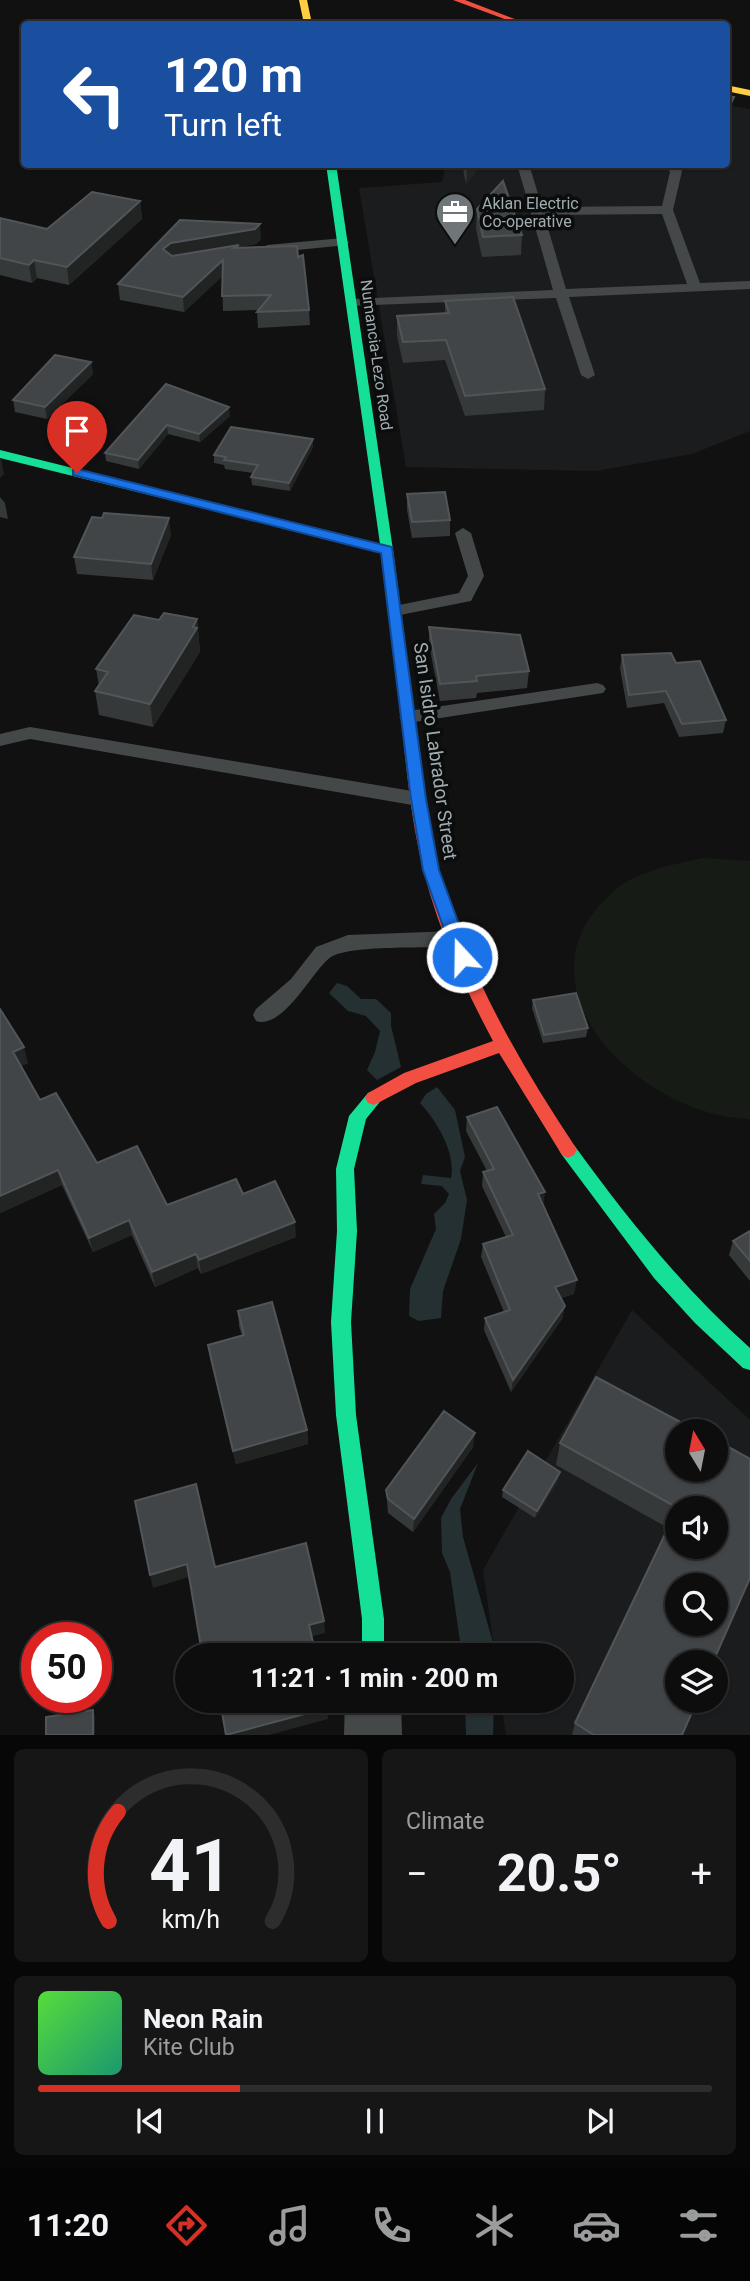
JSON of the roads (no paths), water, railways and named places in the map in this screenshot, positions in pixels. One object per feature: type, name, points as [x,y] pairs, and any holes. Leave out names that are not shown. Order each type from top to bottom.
[{"type":"main road","points":[[303,0],[307,21]]},
{"type":"main road","points":[[457,0],[516,21]]},
{"type":"main road","points":[[730,89],[750,93]]},
{"type":"main road","name":"Numancia-Lezo Road","points":[[332,168],[387,550]]},
{"type":"main road","points":[[0,454],[387,550]]},
{"type":"main road","name":"San Isidro Labrador Street","points":[[387,550],[418,799],[431,870],[477,992],[552,1126],[599,1194],[695,1310],[750,1361]]},
{"type":"main road","points":[[373,1643],[373,1619],[346,1415],[341,1322],[347,1231],[345,1169],[358,1116],[375,1096],[410,1078],[504,1044]]},
{"type":"street","points":[[373,1713],[373,1735]]},
{"type":"lane","points":[[524,168],[561,294],[589,375]]},
{"type":"lane","points":[[673,168],[676,171],[667,210],[695,288]]},
{"type":"lane","points":[[536,211],[667,210]]},
{"type":"lane","points":[[250,251],[343,242]]},
{"type":"lane","points":[[352,303],[750,285]]},
{"type":"lane","points":[[395,611],[465,597],[476,576],[463,533]]},
{"type":"lane","points":[[408,717],[597,689]]},
{"type":"lane","points":[[0,740],[30,733],[418,799]]},
{"type":"lane","points":[[263,1015],[298,985],[323,952],[348,943],[455,939]]},
{"type":"place","name":"Aklan Electric Co-operative","points":[[455,246]]}]
